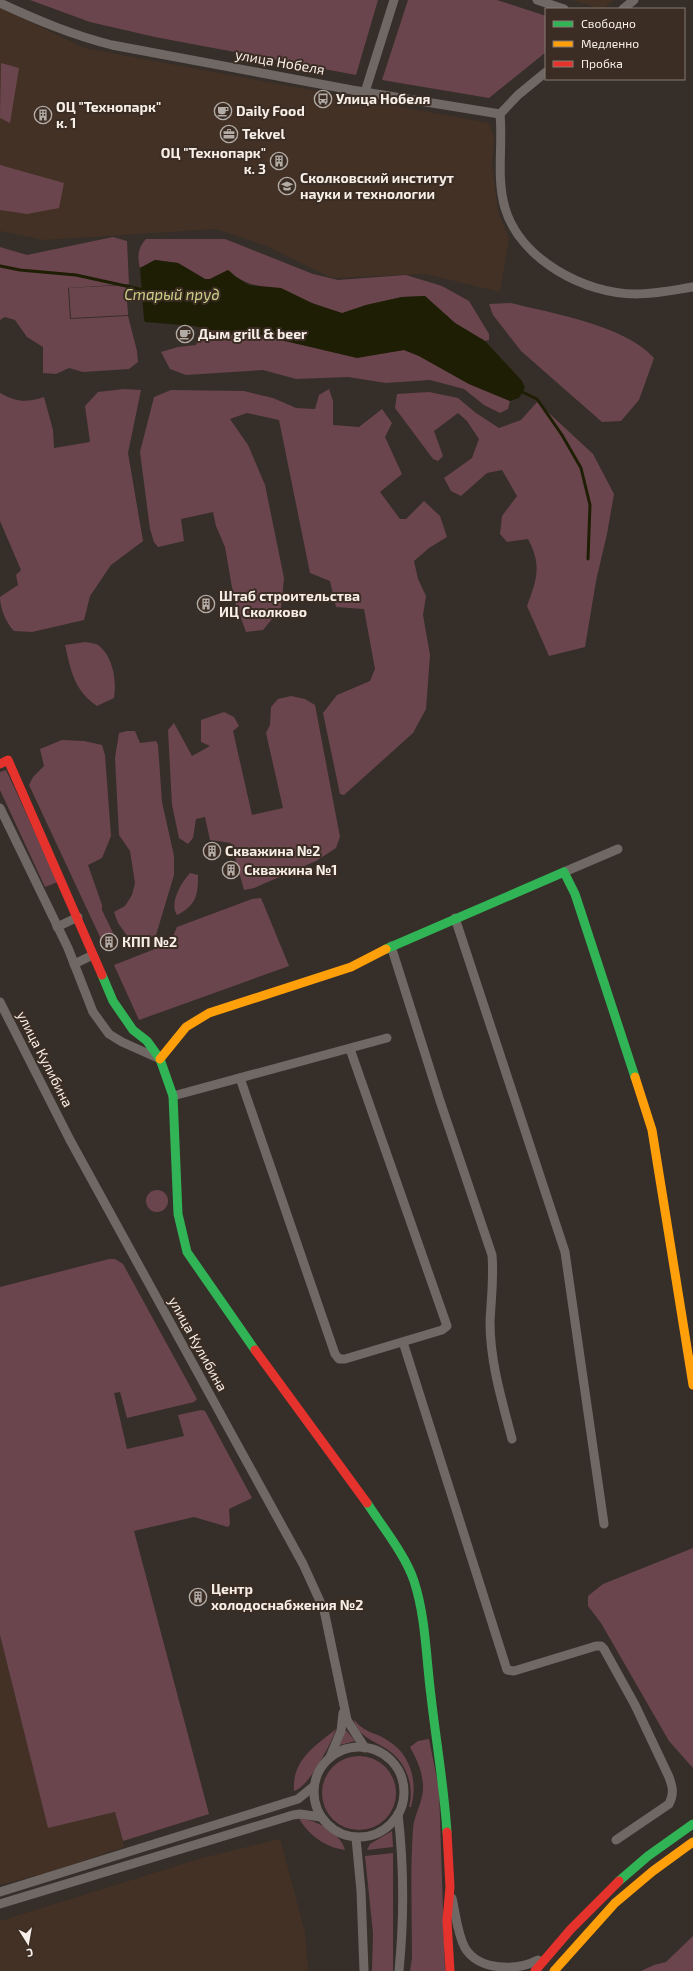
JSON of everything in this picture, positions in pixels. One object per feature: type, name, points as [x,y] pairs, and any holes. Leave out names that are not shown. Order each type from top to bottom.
[{"type":"street","points":[[365,92],[394,0]]},
{"type":"street","points":[[537,0],[561,8]]},
{"type":"street","points":[[624,8],[634,0]]},
{"type":"street","name":"улица Нобеля","points":[[0,3],[79,36],[112,45],[365,92],[500,114]]},
{"type":"street","points":[[545,73],[518,95],[500,114],[502,131],[502,186],[505,208],[523,242],[533,253],[553,268],[588,286],[636,294],[693,287]]},
{"type":"street","points":[[4,762],[78,917],[113,1001],[132,1030],[147,1041],[160,1059],[173,1096],[178,1214],[187,1252],[198,1270],[295,1407],[360,1492],[406,1564],[414,1581],[423,1621],[431,1697],[444,1788],[450,1887],[447,1920],[450,1971]]},
{"type":"street","points":[[0,808],[74,964],[93,1012],[109,1034],[122,1042],[160,1059]]},
{"type":"street","points":[[160,1059],[186,1027],[209,1014],[351,968],[391,946],[618,849]]},
{"type":"street","points":[[564,872],[575,894],[652,1130],[693,1385]]},
{"type":"street","points":[[57,927],[78,917]]},
{"type":"street","points":[[455,918],[565,1252],[604,1524]]},
{"type":"street","points":[[391,946],[440,1101],[492,1255],[494,1273],[490,1323],[494,1369],[512,1439]]},
{"type":"street","points":[[74,964],[93,955]]},
{"type":"street","name":"улица Кулибина","points":[[0,1002],[70,1140],[303,1564],[324,1610],[336,1662],[344,1709]]},
{"type":"street","points":[[173,1096],[387,1038]]},
{"type":"street","points":[[240,1078],[335,1354],[339,1359],[345,1359],[442,1330],[447,1326],[350,1049]]},
{"type":"street","points":[[402,1342],[507,1670],[514,1671],[596,1646],[601,1646],[635,1705],[669,1777],[673,1789],[673,1796],[668,1804],[616,1840]]},
{"type":"street","points":[[344,1709],[352,1729],[365,1748]]},
{"type":"street","points":[[330,1757],[341,1751],[353,1748],[365,1748],[377,1751],[388,1758],[396,1767],[402,1778],[404,1790],[403,1803],[391,1824],[381,1832],[370,1836],[356,1838],[336,1832],[321,1817],[314,1797],[314,1786],[317,1775],[330,1757],[341,1731],[344,1709]]},
{"type":"street","points":[[0,1892],[298,1800],[314,1786]]},
{"type":"street","points":[[0,1904],[293,1814],[321,1817]]},
{"type":"street","points":[[398,1814],[401,1838],[402,1918],[399,1971]]},
{"type":"street","points":[[535,1971],[553,1948],[582,1916],[618,1880],[657,1848],[693,1824]]},
{"type":"street","points":[[356,1838],[361,1891],[364,1971]]},
{"type":"street","points":[[554,1971],[593,1926],[627,1892],[693,1842]]},
{"type":"street","points":[[450,1887],[463,1942],[470,1956],[491,1968],[515,1970],[529,1967],[553,1948]]},
{"type":"shaded area","points":[[30,0],[378,0],[356,75],[155,37],[90,22]]},
{"type":"shaded area","points":[[408,0],[497,0],[545,16],[545,53],[489,98],[382,80]]},
{"type":"shaded area","points":[[572,0],[614,0],[604,8],[597,8]]},
{"type":"shaded area","points":[[0,7],[84,48],[489,123],[494,138],[492,164],[498,212],[509,239],[500,292],[425,274],[332,278],[264,245],[216,229],[44,240],[0,231]]},
{"type":"shaded area","points":[[1,63],[19,68],[10,123],[0,118]]},
{"type":"shaded area","points":[[0,165],[64,183],[59,208],[27,214],[0,210]]},
{"type":"shaded area","points":[[113,237],[127,241],[129,284],[68,288],[70,319],[128,316],[137,351],[138,362],[129,369],[83,372],[69,368],[56,374],[43,373],[43,347],[27,337],[15,320],[5,317],[0,320],[0,247],[27,255]]},
{"type":"shaded area","points":[[146,239],[225,239],[313,274],[338,280],[406,275],[442,286],[469,301],[489,334],[489,340],[485,341],[455,323],[425,296],[402,297],[366,305],[342,314],[247,282],[228,270],[210,279],[205,279],[178,263],[155,260],[140,268],[139,252]]},
{"type":"shaded area","points":[[126,285],[128,315],[71,318],[69,288]]},
{"type":"shaded area","points":[[511,303],[587,322],[607,329],[625,337],[641,347],[654,358],[639,400],[621,421],[602,422],[521,351],[493,315],[489,304]]},
{"type":"shaded area","points":[[203,328],[233,335],[255,334],[357,357],[404,350],[419,356],[469,384],[510,401],[508,409],[500,413],[484,405],[464,389],[430,380],[386,383],[348,377],[296,379],[263,370],[186,375],[170,369],[161,352],[178,347],[196,345]]},
{"type":"shaded area","points":[[124,389],[141,390],[128,453],[143,541],[111,565],[90,596],[84,620],[32,632],[14,631],[8,624],[4,615],[0,597],[18,585],[16,575],[21,570],[0,521],[0,393],[21,401],[44,397],[53,430],[54,448],[90,442],[85,406],[98,392]]},
{"type":"shaded area","points":[[329,389],[333,401],[333,425],[359,427],[382,409],[392,423],[385,437],[402,474],[380,492],[400,519],[406,519],[424,501],[440,516],[447,537],[429,548],[414,561],[418,579],[426,596],[423,615],[430,655],[426,709],[413,733],[344,795],[340,794],[323,713],[337,695],[370,681],[375,669],[364,609],[336,607],[330,581],[310,573],[279,420],[247,413],[230,419],[248,445],[265,485],[284,578],[281,608],[263,630],[246,632],[234,599],[225,547],[216,526],[213,512],[181,519],[184,541],[158,547],[154,542],[150,529],[140,452],[154,397],[171,390],[244,391],[273,398],[296,408],[315,409],[319,395]]},
{"type":"shaded area","points":[[429,392],[458,398],[476,413],[499,428],[521,420],[537,402],[593,454],[614,494],[607,534],[596,581],[585,647],[549,656],[527,606],[536,572],[535,557],[532,548],[528,539],[507,542],[500,534],[502,516],[517,496],[502,470],[487,473],[461,496],[451,491],[444,478],[472,458],[479,439],[467,421],[458,413],[434,431],[443,456],[438,461],[433,459],[395,408],[397,394]]},
{"type":"shaded area","points":[[85,642],[97,644],[107,656],[113,669],[115,684],[114,698],[97,706],[89,700],[78,687],[69,663],[65,645]]},
{"type":"shaded area","points":[[291,696],[305,699],[315,705],[340,837],[336,848],[316,861],[254,888],[244,890],[231,843],[210,840],[205,817],[196,819],[193,838],[188,844],[179,838],[172,805],[168,730],[174,723],[192,756],[210,746],[201,742],[201,720],[224,712],[234,717],[239,726],[233,731],[252,815],[283,808],[266,733],[270,725],[271,707],[278,699]]},
{"type":"shaded area","points":[[135,731],[140,743],[156,741],[158,745],[162,802],[174,856],[174,875],[156,935],[138,942],[136,948],[118,923],[114,912],[125,906],[132,895],[135,883],[130,851],[119,835],[115,758],[119,733]]},
{"type":"shaded area","points":[[62,740],[84,741],[102,745],[105,755],[111,836],[102,858],[88,865],[102,905],[102,910],[114,935],[101,939],[29,785],[33,777],[44,766],[40,749]]},
{"type":"shaded area","points":[[6,770],[58,882],[45,887],[0,790],[0,772]]},
{"type":"shaded area","points":[[190,873],[198,875],[195,899],[188,907],[177,915],[174,905],[175,899],[183,882]]},
{"type":"shaded area","points":[[261,898],[289,966],[139,1020],[114,965],[165,945],[173,936],[177,927],[252,899]]},
{"type":"shaded area","points":[[157,1190],[165,1193],[168,1201],[165,1209],[157,1212],[149,1209],[146,1201],[149,1193]]},
{"type":"shaded area","points":[[109,1259],[115,1259],[123,1264],[197,1399],[194,1402],[127,1418],[120,1392],[114,1393],[127,1449],[184,1436],[178,1415],[201,1410],[205,1411],[252,1498],[229,1509],[230,1524],[228,1527],[194,1517],[134,1531],[209,1814],[123,1841],[115,1812],[48,1828],[0,1635],[0,1287]]},
{"type":"shaded area","points":[[693,1548],[693,1768],[669,1741],[601,1623],[588,1606],[588,1596],[603,1584]]},
{"type":"shaded area","points":[[0,1635],[48,1828],[115,1812],[124,1847],[57,1870],[0,1885]]},
{"type":"shaded area","points":[[354,1720],[363,1728],[387,1740],[402,1753],[411,1769],[413,1779],[414,1788],[411,1807],[409,1807],[411,1799],[410,1783],[408,1775],[400,1761],[388,1750],[363,1735],[356,1726]]},
{"type":"shaded area","points":[[336,1729],[313,1774],[300,1788],[294,1791],[294,1780],[297,1771],[306,1755]]},
{"type":"shaded area","points":[[346,1730],[355,1741],[340,1745]]},
{"type":"shaded area","points":[[429,1739],[439,1789],[445,1971],[410,1971],[412,1958],[411,1877],[413,1829],[422,1797],[423,1785],[419,1765],[410,1747],[418,1741]]},
{"type":"shaded area","points":[[352,1756],[366,1756],[380,1762],[390,1772],[396,1786],[396,1800],[390,1814],[380,1824],[366,1830],[352,1830],[338,1824],[328,1814],[322,1800],[322,1786],[328,1772],[338,1762]]},
{"type":"shaded area","points":[[299,1818],[313,1821],[333,1832],[345,1850],[324,1843],[312,1835]]},
{"type":"shaded area","points":[[392,1831],[393,1847],[367,1850],[370,1844]]},
{"type":"shaded area","points":[[280,1839],[305,1932],[308,1971],[0,1971],[0,1921],[202,1858]]},
{"type":"shaded area","points":[[393,1853],[393,1971],[372,1971],[373,1933],[365,1856]]},
{"type":"shaded area","points":[[693,1936],[693,1971],[641,1971],[654,1965],[666,1962]]},
{"type":"water","name":"Старый пруд","points":[[155,260],[178,263],[205,279],[210,279],[228,270],[249,285],[281,288],[312,303],[342,313],[366,305],[402,297],[425,296],[455,323],[485,341],[522,381],[525,388],[519,398],[510,401],[469,384],[419,356],[404,350],[357,358],[255,334],[233,335],[194,326],[145,322],[140,268]]},
{"type":"waterway","points":[[0,266],[20,270],[76,275],[144,290]]},
{"type":"waterway","points":[[520,391],[537,399],[562,435],[581,468],[590,505],[588,559]]},
{"type":"traffic: fast","points":[[386,949],[564,872],[575,894],[635,1077]]},
{"type":"traffic: fast","points":[[102,975],[113,1001],[133,1030],[147,1041],[160,1059],[173,1096],[178,1214],[187,1252],[255,1350]]},
{"type":"traffic: fast","points":[[367,1503],[393,1541],[410,1571],[418,1595],[425,1638],[447,1832]]},
{"type":"traffic: fast","points":[[619,1881],[648,1856],[693,1824]]},
{"type":"traffic: slow","points":[[160,1059],[186,1027],[209,1013],[351,967],[386,949]]},
{"type":"traffic: slow","points":[[635,1077],[652,1130],[693,1385]]},
{"type":"traffic: slow","points":[[554,1971],[615,1903],[653,1871],[693,1842]]},
{"type":"traffic: jam","points":[[0,764],[8,760],[102,975]]},
{"type":"traffic: jam","points":[[255,1350],[367,1503]]},
{"type":"traffic: jam","points":[[447,1832],[450,1887],[447,1920],[450,1971]]},
{"type":"traffic: jam","points":[[535,1971],[571,1929],[619,1881]]},
{"type":"place","name":"Улица Нобеля","points":[[323,99]]},
{"type":"place","name":"Daily Food","points":[[223,111]]},
{"type":"place","name":"ОЦ \"Технопарк\" к. 1","points":[[43,115]]},
{"type":"place","name":"Tekvel","points":[[229,134]]},
{"type":"place","name":"ОЦ \"Технопарк\" к. 3","points":[[279,161]]},
{"type":"place","name":"Сколковский институт науки и технологии","points":[[287,186]]},
{"type":"place","name":"Дым grill & beer","points":[[185,334]]},
{"type":"place","name":"Штаб строительства ИЦ Сколково","points":[[206,604]]},
{"type":"place","name":"Скважина №2","points":[[212,851]]},
{"type":"place","name":"Скважина №1","points":[[231,870]]},
{"type":"place","name":"КПП №2","points":[[109,942]]},
{"type":"place","name":"Центр холодоснабжения №2","points":[[198,1597]]}]
